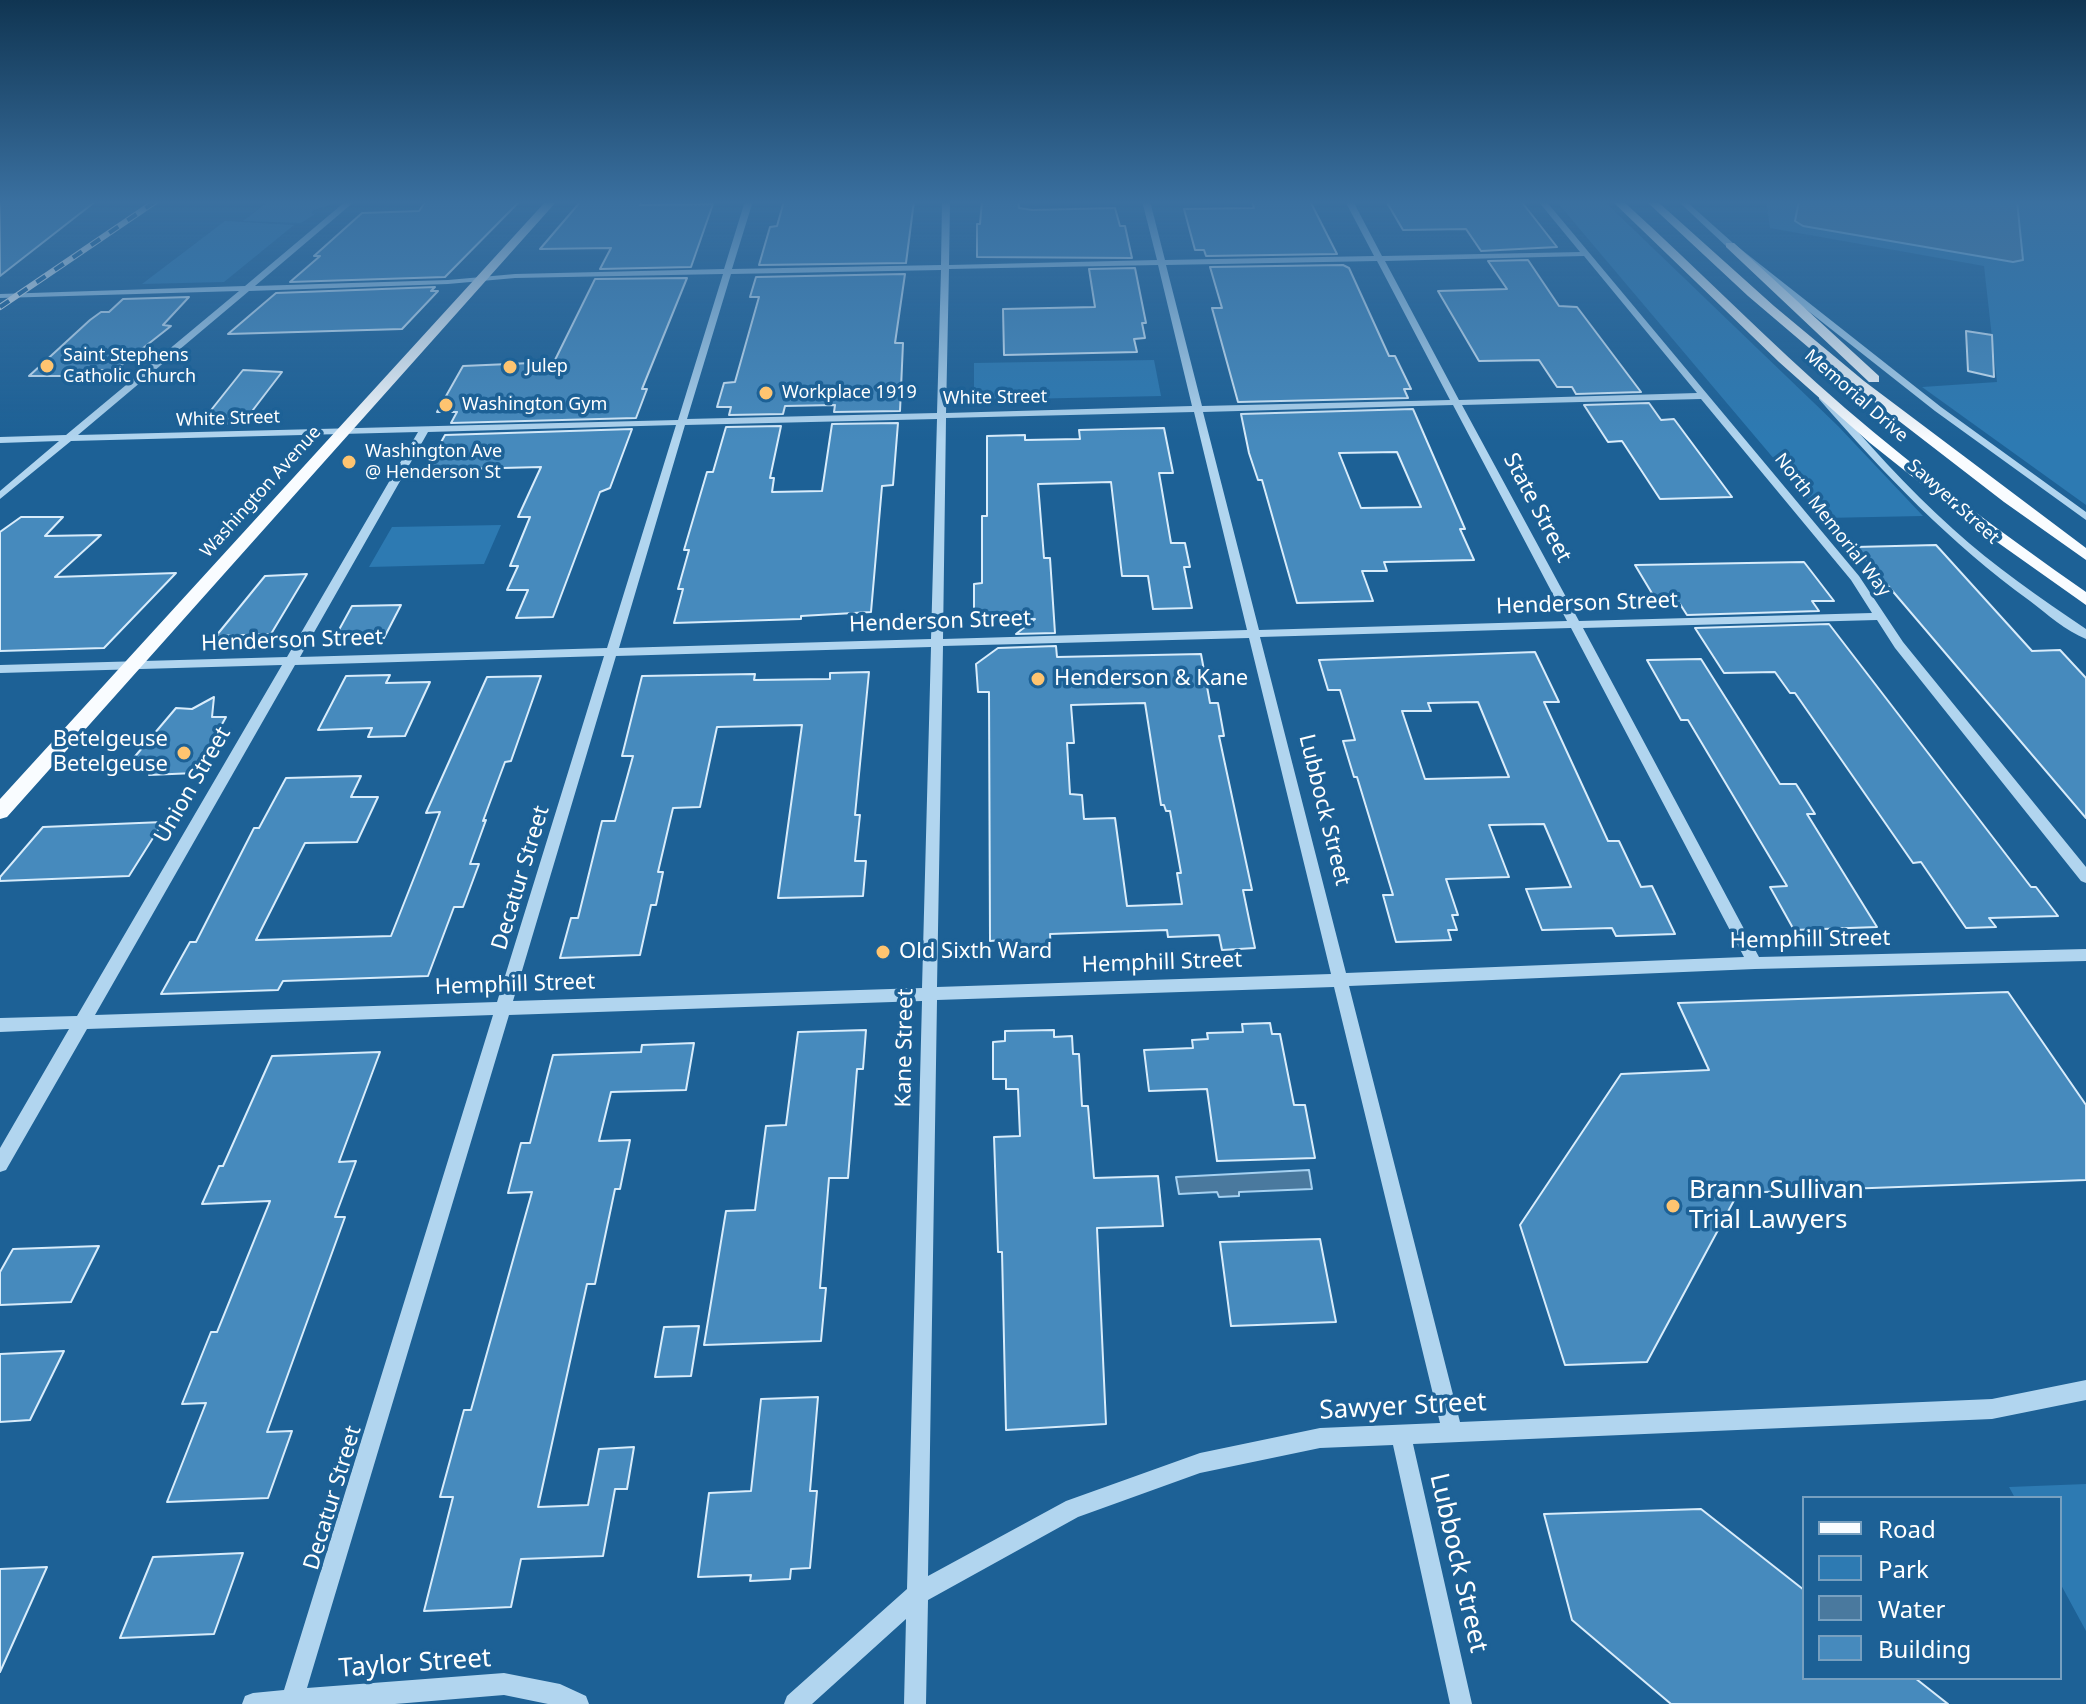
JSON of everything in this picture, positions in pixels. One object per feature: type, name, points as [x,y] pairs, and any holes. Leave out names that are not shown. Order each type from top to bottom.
[{"type":"main road","name":"Washington Avenue","points":[[0,812],[129,665],[481,281]]},
{"type":"main road","name":"Memorial Drive","points":[[1701,281],[1808,382],[1961,510],[2086,600]]},
{"type":"main road","name":"Memorial Drive","points":[[1739,281],[1787,324],[1956,460],[2086,555]]},
{"type":"main road","points":[[1767,281],[1956,460]]},
{"type":"street","points":[[0,496],[254,281]]},
{"type":"street","points":[[0,294],[437,281]]},
{"type":"street","name":"Decatur Street","points":[[291,1703],[725,281]]},
{"type":"street","name":"Kane Street","points":[[915,1704],[945,281]]},
{"type":"street","name":"Lubbock Street","points":[[1165,281],[1342,980],[1452,1431]]},
{"type":"street","name":"State Street","points":[[1391,281],[1755,963]]},
{"type":"street","name":"North Memorial Way","points":[[1608,281],[1855,578],[1899,645],[2086,877]]},
{"type":"street","points":[[1775,281],[1938,409],[2086,517]]},
{"type":"street","name":"Sawyer Street","points":[[1808,382],[1888,472],[1932,516],[1993,568],[2086,635]]},
{"type":"street","name":"White Street","points":[[0,440],[1704,396]]},
{"type":"street","name":"Union Street","points":[[0,1164],[425,429]]},
{"type":"street","name":"Henderson Street","points":[[0,669],[1880,616]]},
{"type":"street","name":"Hemphill Street","points":[[0,1025],[1342,980],[1755,963],[2086,955]]},
{"type":"street","name":"Sawyer Street","points":[[795,1704],[917,1594],[1073,1508],[1200,1463],[1320,1438],[1992,1409],[2086,1390]]},
{"type":"street","name":"Lubbock Street","points":[[1401,1434],[1461,1704]]},
{"type":"street","name":"Taylor Street","points":[[253,1704],[504,1684],[560,1695],[578,1704]]},
{"type":"green space","points":[[147,281],[226,281],[224,282],[142,284]]},
{"type":"green space","points":[[1623,281],[1687,281],[1838,426],[1923,516],[1824,518]]},
{"type":"green space","points":[[1986,281],[2086,281],[2086,505],[1922,387],[1997,382]]},
{"type":"green space","points":[[1154,360],[1161,396],[974,400],[974,363]]},
{"type":"green space","points":[[501,525],[484,564],[369,567],[392,527]]},
{"type":"green space","points":[[2086,1484],[2086,1631],[2062,1587],[2062,1496],[2014,1496],[2009,1487]]},
{"type":"water","points":[[1309,1170],[1312,1189],[1239,1192],[1239,1196],[1219,1197],[1217,1192],[1179,1194],[1176,1177]]},
{"type":"building","points":[[594,281],[686,281],[642,389],[647,389],[636,418],[451,423],[457,412],[437,412],[463,366],[554,362]]},
{"type":"building","points":[[755,281],[904,281],[895,343],[903,343],[900,411],[834,412],[835,405],[785,406],[783,414],[729,415],[731,407],[717,407],[724,383],[735,382],[759,297],[750,297]]},
{"type":"building","points":[[1091,281],[1138,281],[1146,323],[1142,323],[1145,338],[1134,339],[1137,352],[1004,355],[1003,309],[1095,307]]},
{"type":"building","points":[[1214,281],[1355,281],[1389,356],[1395,356],[1411,389],[1404,389],[1408,398],[1238,402],[1212,308],[1222,308]]},
{"type":"building","points":[[1501,281],[1542,281],[1559,306],[1577,307],[1641,392],[1576,394],[1572,387],[1557,387],[1539,360],[1479,361],[1438,291],[1507,289]]},
{"type":"building","points":[[435,287],[431,291],[438,291],[402,329],[228,334],[276,293]]},
{"type":"building","points":[[189,297],[163,325],[171,326],[114,371],[101,370],[96,376],[29,376],[90,320],[101,312],[109,312],[123,299]]},
{"type":"building","points":[[1966,331],[1992,335],[1994,377],[1968,371]]},
{"type":"building","points":[[243,370],[282,372],[243,423],[200,424]]},
{"type":"building","points":[[1649,403],[1661,420],[1674,419],[1732,497],[1660,499],[1622,441],[1608,442],[1584,405]]},
{"type":"building","points":[[1413,409],[1465,529],[1460,529],[1474,560],[1384,562],[1387,571],[1362,571],[1373,601],[1297,603],[1262,480],[1258,480],[1249,453],[1241,414]],"holes":[[[1397,452],[1421,507],[1361,508],[1339,453]]]},
{"type":"building","points":[[898,423],[893,485],[882,486],[871,612],[801,616],[801,619],[674,623],[683,589],[678,589],[689,550],[684,550],[707,472],[713,472],[726,427],[781,426],[770,478],[774,478],[772,492],[822,491],[832,424]]},
{"type":"building","points":[[1164,428],[1173,473],[1159,473],[1171,543],[1185,543],[1190,567],[1184,567],[1192,608],[1153,609],[1148,576],[1122,576],[1111,482],[1038,484],[1044,558],[1050,558],[1055,633],[1016,634],[1035,619],[974,621],[974,584],[982,583],[982,516],[987,516],[987,436],[1025,435],[1025,440],[1080,439],[1079,430]]},
{"type":"building","points":[[632,429],[610,488],[600,492],[553,617],[516,618],[528,590],[507,590],[518,566],[510,566],[530,517],[518,517],[541,467],[426,470],[445,435]]},
{"type":"building","points":[[21,517],[63,517],[45,536],[101,535],[55,577],[176,573],[104,648],[0,651],[0,532]]},
{"type":"building","points":[[1936,545],[2032,651],[2060,650],[2086,678],[2086,818],[1855,547]]},
{"type":"building","points":[[1804,562],[1834,601],[1812,601],[1819,611],[1687,615],[1680,604],[1659,605],[1635,565]]},
{"type":"building","points":[[307,574],[271,634],[216,636],[265,576]]},
{"type":"building","points":[[401,605],[384,638],[334,639],[352,606]]},
{"type":"building","points":[[1829,624],[2031,887],[2036,887],[2058,916],[1989,918],[1996,927],[1966,928],[1921,862],[1913,863],[1795,693],[1790,693],[1775,672],[1724,673],[1695,628]]},
{"type":"building","points":[[1056,646],[1057,657],[1201,654],[1210,703],[1218,703],[1224,736],[1219,736],[1252,890],[1243,890],[1255,948],[1222,950],[1219,935],[1168,937],[1167,930],[1050,934],[1051,950],[1002,951],[1002,940],[990,941],[989,692],[978,692],[976,664],[998,648]],"holes":[[[1145,703],[1161,805],[1170,811],[1181,873],[1177,873],[1182,904],[1127,906],[1115,818],[1084,819],[1082,795],[1070,794],[1067,743],[1074,743],[1071,705]]]},
{"type":"building","points":[[1535,652],[1559,702],[1544,702],[1608,841],[1619,841],[1641,887],[1652,886],[1675,934],[1616,936],[1612,928],[1542,930],[1526,889],[1571,887],[1544,824],[1489,825],[1509,877],[1446,879],[1458,915],[1452,915],[1457,930],[1448,930],[1451,940],[1396,942],[1383,895],[1393,895],[1343,741],[1355,740],[1340,690],[1328,690],[1319,660]],"holes":[[[1478,702],[1509,777],[1425,779],[1402,711],[1431,711],[1428,703]]]},
{"type":"building","points":[[1701,659],[1780,784],[1796,784],[1815,814],[1807,814],[1877,927],[1794,930],[1770,887],[1787,886],[1688,720],[1681,720],[1647,660]]},
{"type":"building","points":[[869,672],[855,815],[860,815],[855,861],[866,861],[863,896],[778,898],[802,725],[717,727],[700,807],[673,808],[658,872],[663,872],[656,905],[651,905],[640,955],[560,958],[571,918],[578,918],[602,821],[615,821],[633,756],[622,756],[642,676],[755,674],[754,680],[830,679],[830,673]]},
{"type":"building","points":[[390,675],[386,683],[430,682],[405,736],[368,737],[372,728],[318,730],[346,676]]},
{"type":"building","points":[[541,676],[511,761],[505,762],[483,821],[486,820],[470,864],[479,864],[463,907],[454,907],[428,976],[283,981],[278,990],[161,994],[190,942],[196,942],[254,828],[259,828],[286,778],[361,776],[351,797],[378,797],[357,842],[305,843],[256,940],[391,936],[440,812],[426,813],[487,677]]},
{"type":"building","name":"Betelgeuse Betelgeuse","points":[[214,697],[212,717],[226,717],[195,773],[149,775],[153,769],[126,767],[176,708],[192,709]]},
{"type":"building","points":[[163,822],[129,876],[0,881],[0,877],[43,827]]},
{"type":"building","points":[[2008,992],[2086,1105],[2086,1180],[1738,1193],[1647,1362],[1565,1365],[1520,1225],[1621,1074],[1709,1070],[1678,1003]]},
{"type":"building","points":[[1270,1023],[1272,1034],[1280,1034],[1294,1105],[1305,1105],[1315,1158],[1217,1161],[1207,1089],[1149,1091],[1144,1050],[1193,1048],[1192,1040],[1208,1039],[1207,1033],[1243,1032],[1242,1024]]},
{"type":"building","points":[[866,1030],[863,1069],[857,1069],[848,1178],[829,1178],[820,1288],[826,1288],[821,1341],[704,1345],[726,1211],[755,1210],[766,1126],[786,1125],[798,1032]]},
{"type":"building","points":[[1054,1030],[1054,1037],[1072,1036],[1073,1054],[1079,1054],[1082,1106],[1088,1106],[1094,1178],[1158,1176],[1163,1226],[1097,1228],[1106,1424],[1006,1430],[1002,1252],[998,1252],[994,1137],[1020,1136],[1018,1089],[1006,1089],[1006,1079],[993,1079],[993,1042],[1005,1041],[1005,1031]]},
{"type":"building","points":[[694,1043],[686,1090],[611,1092],[599,1141],[630,1140],[620,1189],[615,1189],[595,1284],[587,1284],[538,1507],[588,1505],[599,1449],[634,1447],[627,1489],[615,1489],[603,1556],[521,1559],[511,1607],[424,1611],[453,1497],[440,1497],[464,1410],[471,1410],[532,1192],[508,1193],[521,1143],[530,1143],[553,1055],[641,1052],[642,1045]]},
{"type":"building","points":[[380,1052],[339,1162],[356,1161],[335,1217],[345,1217],[267,1432],[292,1431],[268,1498],[167,1502],[206,1403],[182,1404],[211,1332],[217,1332],[270,1201],[202,1204],[219,1166],[223,1166],[272,1056]]},
{"type":"building","points":[[1320,1239],[1336,1322],[1231,1326],[1220,1242]]},
{"type":"building","points":[[99,1246],[71,1302],[0,1305],[0,1272],[13,1249]]},
{"type":"building","points":[[699,1326],[691,1376],[655,1377],[664,1327]]},
{"type":"building","points":[[64,1351],[30,1420],[0,1422],[0,1354]]},
{"type":"building","points":[[818,1397],[810,1491],[817,1491],[810,1568],[791,1569],[790,1579],[750,1581],[751,1575],[698,1577],[709,1493],[751,1491],[761,1399]]},
{"type":"building","points":[[1701,1509],[1802,1588],[1802,1680],[1918,1680],[1948,1704],[1671,1704],[1572,1620],[1544,1514]]},
{"type":"building","points":[[243,1553],[214,1634],[120,1638],[153,1557]]},
{"type":"building","points":[[47,1567],[0,1672],[0,1569]]},
{"type":"railway","points":[[0,307],[39,281]]},
{"type":"place","name":"Saint Stephens Catholic Church","points":[[47,366]]},
{"type":"place","name":"Julep","points":[[510,367]]},
{"type":"place","name":"Workplace 1919","points":[[766,393]]},
{"type":"place","name":"Washington Gym","points":[[446,405]]},
{"type":"place","name":"Washington Ave @ Henderson St","points":[[349,462]]},
{"type":"place","name":"Henderson & Kane","points":[[1038,679]]},
{"type":"place","name":"Betelgeuse Betelgeuse","points":[[184,753]]},
{"type":"place","name":"Old Sixth Ward","points":[[883,952]]},
{"type":"place","name":"Brann Sullivan Trial Lawyers","points":[[1673,1206]]}]
